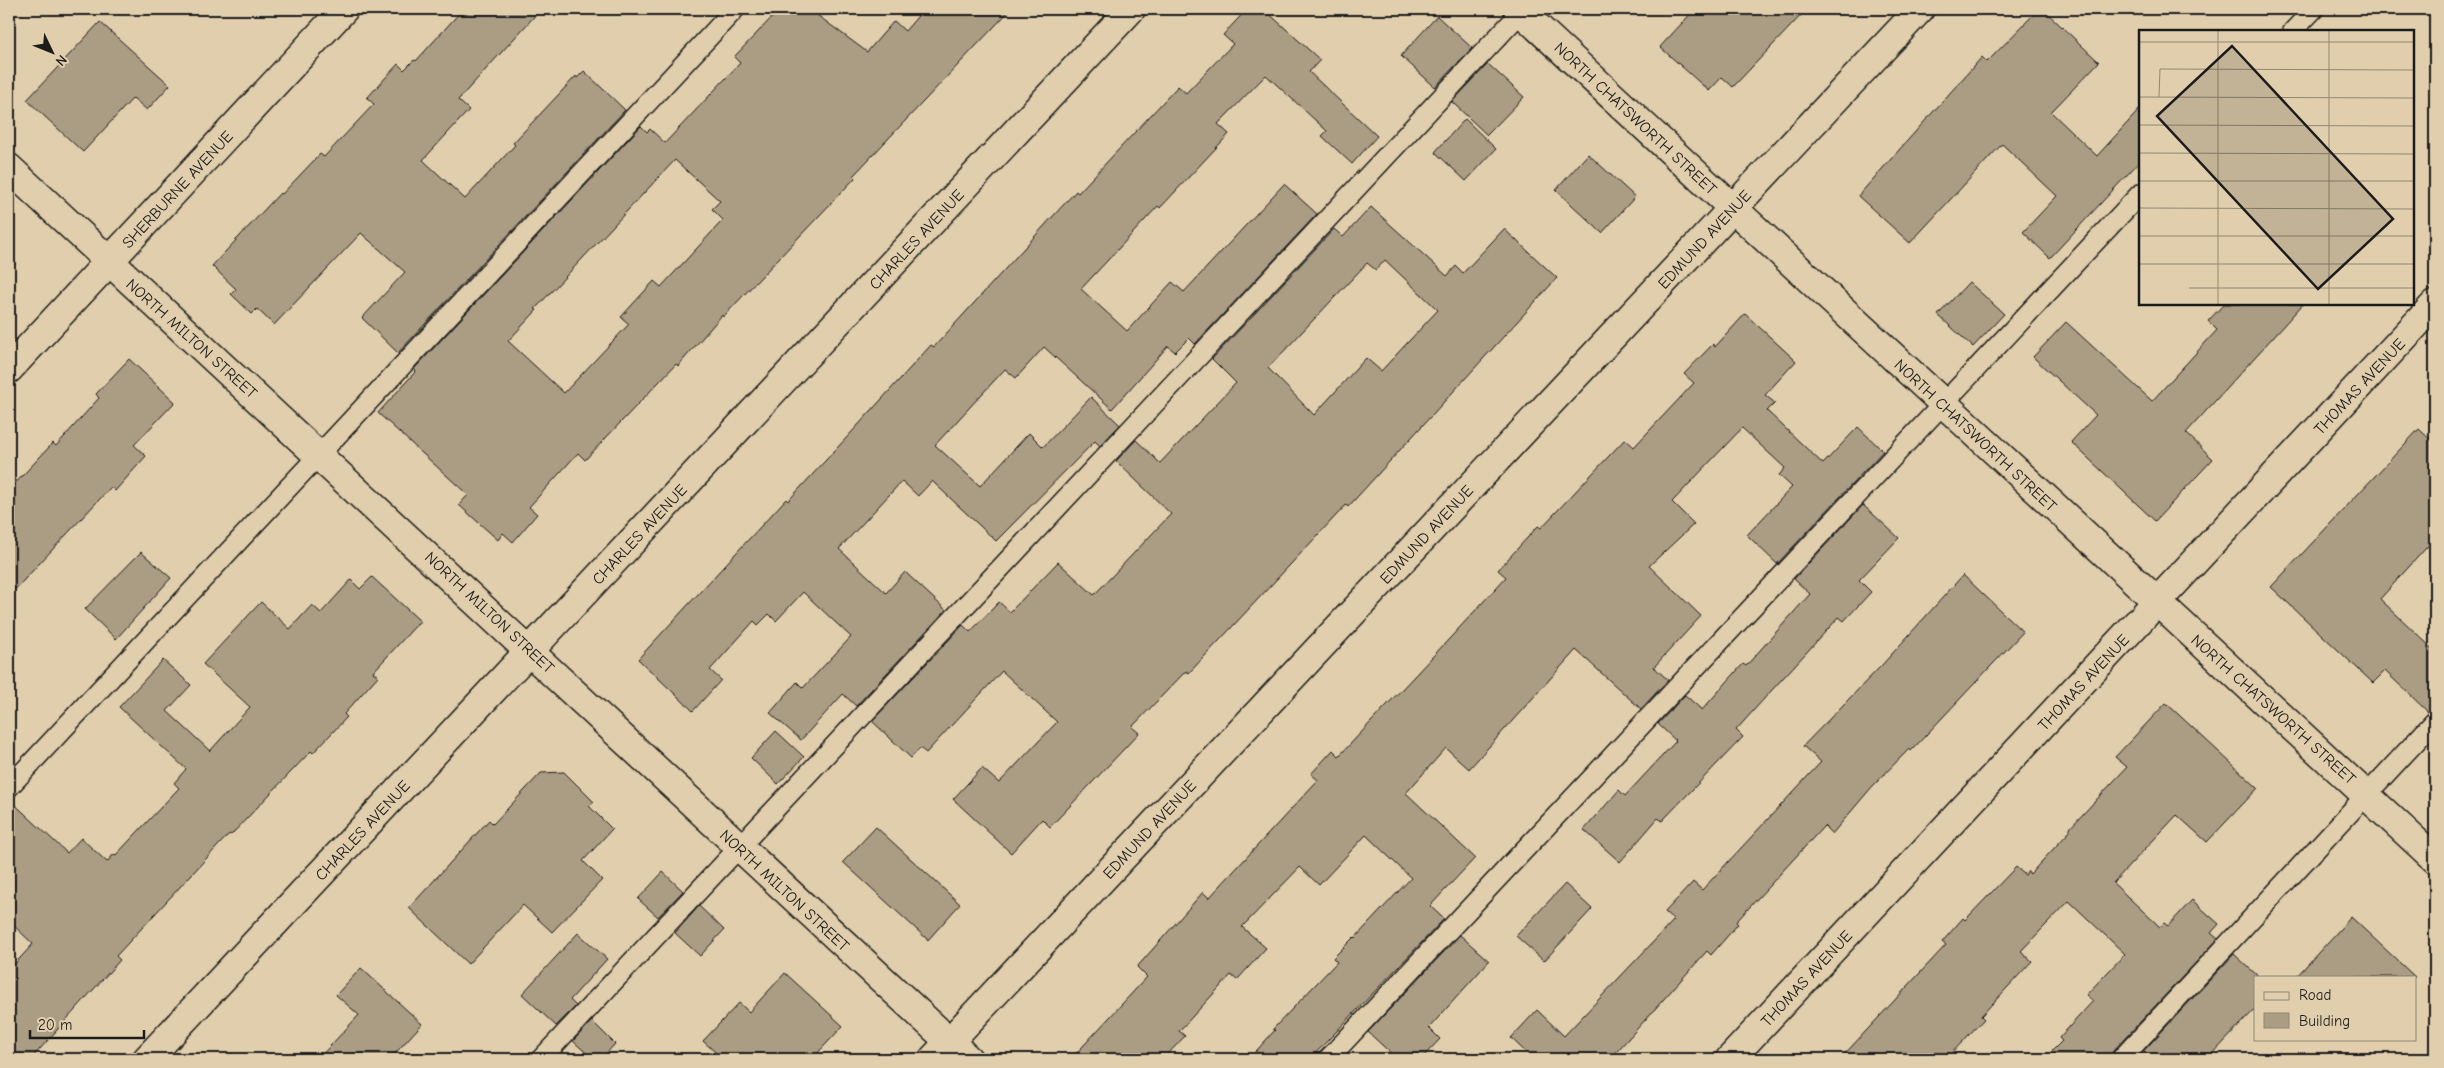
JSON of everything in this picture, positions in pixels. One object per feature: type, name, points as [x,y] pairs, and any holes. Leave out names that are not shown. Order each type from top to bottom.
[{"type":"street","name":"SHERBURNE AVENUE","points":[[9,369],[344,9]]},
{"type":"street","name":"CHARLES AVENUE","points":[[147,1059],[1131,9]]},
{"type":"street","name":"EDMUND AVENUE","points":[[950,1053],[1733,208],[1920,9]]},
{"type":"street","name":"NORTH CHATSWORTH STREET","points":[[1521,10],[1942,404],[2367,794],[2435,859]]},
{"type":"street","name":"NORTH MILTON STREET","points":[[9,168],[531,650],[950,1053]]},
{"type":"street","name":"THOMAS AVENUE","points":[[1730,1059],[2435,304]]},
{"type":"lane","points":[[9,787],[735,9]]},
{"type":"lane","points":[[2294,30],[2314,9]]},
{"type":"lane","points":[[541,1059],[740,849],[1521,10]]},
{"type":"lane","points":[[1328,1059],[2139,195]]},
{"type":"lane","points":[[2121,1059],[2435,721]]},
{"type":"building","points":[[463,9],[541,9],[458,100],[469,110],[423,160],[465,199],[515,145],[513,143],[576,76],[577,78],[584,71],[625,110],[398,353],[362,318],[405,272],[361,233],[274,325],[257,309],[252,314],[231,294],[236,289],[212,266],[280,193],[282,194],[320,154],[324,157],[374,104],[367,98],[398,64],[404,70],[414,60],[416,61]]},
{"type":"building","points":[[780,9],[809,9],[867,52],[894,21],[905,31],[924,9],[1011,9],[853,176],[855,178],[723,317],[722,315],[678,366],[676,364],[585,460],[578,453],[529,507],[537,514],[513,542],[503,533],[498,540],[459,505],[468,495],[378,413],[416,371],[414,369],[641,126],[647,132],[650,129],[665,143],[740,63],[734,57]],"holes":[[[675,160],[720,201],[712,209],[723,220],[661,287],[654,281],[621,317],[629,324],[564,393],[508,341],[537,310],[535,309]]]},
{"type":"building","points":[[1247,9],[1264,9],[1320,60],[1309,72],[1377,136],[1352,164],[1322,136],[1327,131],[1266,75],[1218,124],[1229,134],[1160,208],[1158,206],[1081,289],[1127,331],[1172,282],[1184,292],[1284,184],[1317,214],[1195,344],[1189,338],[1175,352],[1168,346],[1112,409],[1044,347],[1016,378],[1005,369],[935,445],[980,486],[1029,433],[1043,447],[1091,397],[1120,425],[1100,446],[1095,441],[996,541],[932,481],[918,496],[902,481],[839,549],[886,593],[905,572],[946,610],[856,706],[843,694],[801,740],[770,713],[797,682],[803,688],[851,637],[803,592],[776,621],[769,614],[758,625],[754,621],[710,670],[721,680],[693,711],[638,659],[786,499],[788,501],[931,345],[934,347],[1076,191],[1078,193],[1178,86],[1186,93],[1233,44],[1223,35]]},
{"type":"building","points":[[1695,9],[1807,9],[1733,87],[1722,77],[1709,91],[1660,47]]},
{"type":"building","points":[[2039,9],[2043,9],[2099,62],[2051,112],[2097,156],[2139,110],[2139,162],[2050,258],[2023,232],[2057,196],[2002,144],[1910,243],[1858,196],[1982,57],[1987,62]]},
{"type":"building","points":[[1437,16],[1472,48],[1435,87],[1401,56]]},
{"type":"building","points":[[100,22],[170,85],[147,110],[133,98],[83,152],[27,100]]},
{"type":"building","points":[[1488,64],[1524,97],[1487,135],[1452,102]]},
{"type":"building","points":[[1465,119],[1496,149],[1466,181],[1435,152]]},
{"type":"building","points":[[1588,154],[1635,197],[1602,233],[1556,190]]},
{"type":"building","points":[[1371,207],[1447,276],[1456,266],[1463,273],[1504,229],[1557,278],[1348,507],[1346,505],[1189,673],[1186,671],[1132,727],[1139,733],[1089,786],[1050,827],[1042,819],[1011,853],[953,799],[982,768],[999,783],[1057,722],[1002,671],[926,753],[920,748],[911,758],[872,721],[963,625],[970,632],[999,602],[1010,612],[1058,562],[1094,595],[1171,514],[1116,461],[1136,440],[1160,463],[1236,383],[1212,359],[1334,229],[1343,237]],"holes":[[[1385,260],[1438,310],[1381,371],[1366,358],[1314,415],[1268,368],[1367,263],[1376,270]]]},
{"type":"building","points":[[1969,282],[2004,314],[1973,347],[1938,315]]},
{"type":"building","points":[[2223,305],[2302,305],[2186,433],[2213,459],[2155,521],[2071,442],[2096,415],[2033,357],[2066,322],[2152,401],[2217,330],[2208,321]]},
{"type":"building","points":[[1745,314],[1796,361],[1765,395],[1775,403],[1767,411],[1823,464],[1858,427],[1883,451],[1777,564],[1747,535],[1792,487],[1779,475],[1785,468],[1742,428],[1672,502],[1694,524],[1649,566],[1701,616],[1654,667],[1668,680],[1641,709],[1576,650],[1469,769],[1446,748],[1406,793],[1475,858],[1430,906],[1444,919],[1310,1059],[1249,1059],[1275,1030],[1273,1029],[1337,962],[1333,958],[1355,938],[1411,878],[1366,835],[1319,885],[1300,867],[1242,927],[1266,948],[1237,980],[1231,975],[1179,1031],[1185,1036],[1163,1059],[1071,1059],[1147,977],[1137,967],[1203,892],[1209,898],[1318,780],[1311,774],[1333,750],[1339,756],[1506,577],[1498,570],[1538,526],[1541,528],[1625,439],[1634,447],[1694,383],[1684,374],[1713,344],[1715,347]]},
{"type":"building","points":[[129,359],[175,402],[134,445],[146,456],[115,491],[111,487],[9,596],[9,490],[53,443],[56,446],[99,398],[96,394]]},
{"type":"building","points":[[2419,429],[2435,444],[2435,538],[2380,599],[2435,651],[2435,710],[2428,712],[2385,671],[2373,683],[2271,587]]},
{"type":"building","points":[[1863,505],[1899,538],[1859,580],[1871,592],[1844,621],[1839,617],[1736,730],[1743,737],[1662,821],[1658,818],[1620,862],[1584,830],[1619,790],[1625,796],[1676,741],[1658,724],[1685,695],[1702,710],[1743,664],[1746,666],[1810,594],[1794,579]]},
{"type":"building","points":[[141,552],[171,578],[116,639],[85,609]]},
{"type":"building","points":[[1963,575],[2023,632],[1911,751],[1909,749],[1871,788],[1832,834],[1824,826],[1736,922],[1738,924],[1711,955],[1707,951],[1610,1059],[1533,1059],[1511,1038],[1537,1010],[1564,1036],[1674,920],[1665,912],[1693,882],[1702,890],[1821,762],[1803,746],[1882,665]]},
{"type":"building","points":[[372,577],[420,621],[373,672],[378,676],[344,714],[347,717],[313,753],[311,751],[231,835],[229,834],[116,956],[120,960],[31,1059],[9,1059],[9,970],[33,944],[9,921],[9,799],[67,853],[81,838],[107,862],[113,855],[115,856],[179,788],[174,783],[186,769],[119,707],[163,660],[191,685],[167,711],[210,751],[250,707],[203,664],[261,602],[290,629],[312,605],[321,613],[351,580],[360,589]]},
{"type":"building","points":[[2166,703],[2258,788],[2207,842],[2177,815],[2113,883],[2160,927],[2164,923],[2168,926],[2192,900],[2219,924],[2211,933],[2218,939],[2113,1051],[2110,1059],[2044,1059],[2062,1041],[2059,1038],[2093,1001],[2086,995],[2125,954],[2069,901],[2021,951],[2032,961],[1981,1016],[1984,1019],[1946,1059],[1840,1059],[1946,945],[1942,942],[1963,918],[1965,920],[2016,867],[2025,875],[2028,871],[2030,874],[2071,830],[2069,829],[2127,767],[2115,757]]},
{"type":"building","points":[[776,731],[804,757],[778,784],[751,758]]},
{"type":"building","points":[[564,772],[594,802],[589,806],[612,829],[583,861],[602,880],[552,932],[523,905],[468,964],[409,908],[489,820],[493,824],[541,773]]},
{"type":"building","points":[[876,827],[960,904],[928,940],[843,862]]},
{"type":"building","points":[[663,872],[683,891],[658,917],[638,899]]},
{"type":"building","points":[[1565,884],[1592,909],[1544,961],[1516,936]]},
{"type":"building","points":[[699,906],[724,930],[700,956],[675,933]]},
{"type":"building","points":[[2351,917],[2414,976],[2297,976]]},
{"type":"building","points":[[578,933],[607,959],[570,1000],[576,1006],[556,1026],[522,994]]},
{"type":"building","points":[[1460,935],[1489,961],[1429,1028],[1440,1039],[1421,1059],[1397,1059],[1368,1032]]},
{"type":"building","points":[[2234,954],[2258,976],[2254,976],[2254,1010],[2208,1059],[2136,1059]]},
{"type":"building","points":[[361,968],[422,1024],[390,1059],[318,1059],[359,1015],[336,995]]},
{"type":"building","points":[[785,973],[843,1026],[812,1059],[723,1059],[703,1041],[739,1003],[749,1012]]},
{"type":"building","points":[[592,1021],[615,1044],[601,1059],[593,1059],[573,1041]]}]
